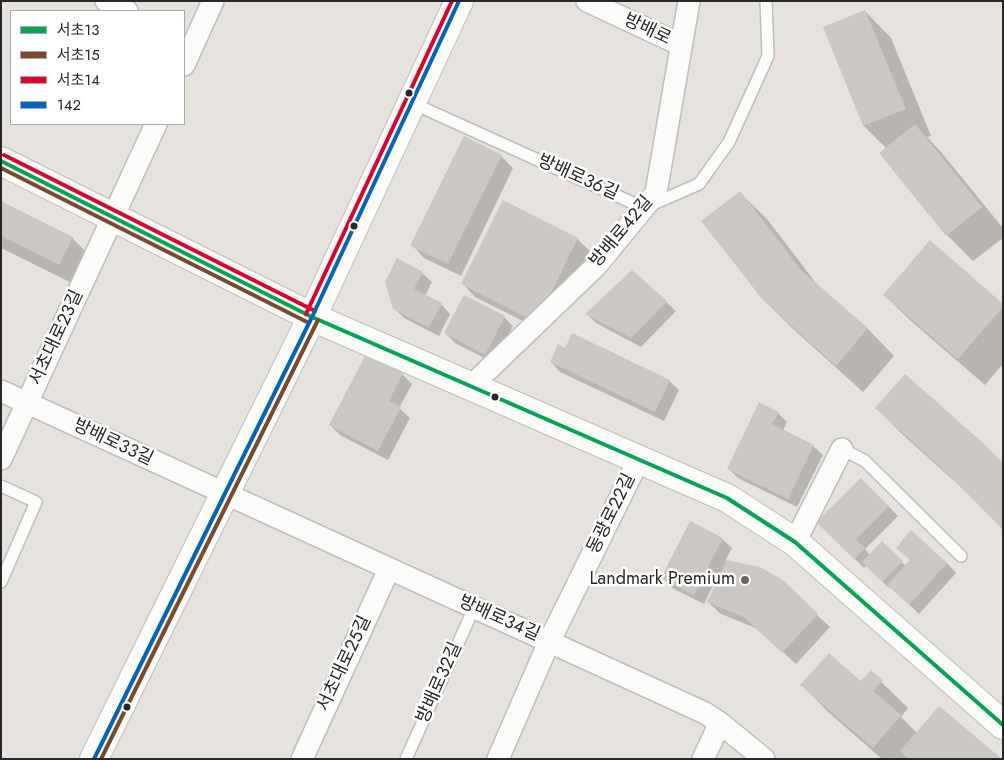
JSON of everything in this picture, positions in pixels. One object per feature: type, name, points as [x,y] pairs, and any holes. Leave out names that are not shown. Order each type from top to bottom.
[{"type":"street","points":[[106,1],[125,10]]},
{"type":"street","points":[[185,59],[189,41],[213,1]]},
{"type":"street","points":[[94,759],[312,317],[459,1]]},
{"type":"street","name":"방배로","points":[[586,1],[681,46]]},
{"type":"street","name":"방배로42길","points":[[471,386],[596,266],[656,193],[689,1]]},
{"type":"street","name":"서초대로23길","points":[[1,459],[156,125]]},
{"type":"street","points":[[1,161],[312,317],[727,498],[795,542],[1003,724]]},
{"type":"street","name":"방배로33길","points":[[1,392],[225,494]]},
{"type":"street","points":[[795,542],[842,449]]},
{"type":"street","name":"동광로22길","points":[[498,759],[549,642],[639,459]]},
{"type":"street","name":"방배로34길","points":[[225,494],[705,713],[764,759]]},
{"type":"street","name":"서초대로25길","points":[[302,759],[389,569]]},
{"type":"street","points":[[703,759],[720,723]]},
{"type":"lane","points":[[644,208],[700,184],[729,142],[768,56],[766,1]]},
{"type":"lane","name":"방배로36길","points":[[412,103],[644,208]]},
{"type":"lane","points":[[842,449],[865,461],[961,556]]},
{"type":"lane","points":[[1,486],[36,502],[1,582]]},
{"type":"lane","name":"방배로32길","points":[[406,759],[474,608]]},
{"type":"building","points":[[865,10],[906,109],[863,126],[823,27]]},
{"type":"building","points":[[915,124],[982,207],[946,236],[879,153]]},
{"type":"building","points":[[464,136],[502,155],[448,264],[410,246]]},
{"type":"building","points":[[740,191],[801,270],[868,328],[836,366],[763,300],[701,221]]},
{"type":"building","points":[[503,200],[578,238],[550,295],[526,317],[461,284]]},
{"type":"building","points":[[1,201],[73,237],[59,265],[1,236]]},
{"type":"building","points":[[930,240],[1003,304],[1003,307],[958,359],[883,295]]},
{"type":"building","points":[[397,258],[423,272],[414,289],[442,303],[429,328],[393,309],[385,282]]},
{"type":"building","points":[[632,270],[667,301],[631,338],[585,314]]},
{"type":"building","points":[[464,295],[505,316],[485,355],[444,333]]},
{"type":"building","points":[[572,333],[670,380],[655,412],[550,362],[558,344],[565,348]]},
{"type":"building","points":[[366,354],[403,373],[389,401],[401,407],[378,451],[329,425]]},
{"type":"building","points":[[905,374],[1003,463],[1003,530],[949,475],[875,408]]},
{"type":"building","points":[[759,402],[779,412],[772,424],[814,445],[788,499],[727,469]]},
{"type":"building","points":[[861,478],[889,506],[856,539],[865,548],[854,559],[816,522]]},
{"type":"building","points":[[690,521],[723,538],[694,595],[661,578]]},
{"type":"building","points":[[911,530],[947,563],[909,605],[887,585],[910,560],[896,548]]},
{"type":"building","points":[[882,541],[903,561],[882,582],[862,562]]},
{"type":"building","points":[[727,560],[760,567],[783,580],[818,614],[782,653],[744,617],[707,602]]},
{"type":"building","points":[[829,653],[861,681],[871,670],[883,680],[873,691],[901,715],[873,748],[800,685]]},
{"type":"building","points":[[939,706],[1002,759],[909,759],[900,751]]},
{"type":"transit line","name":"서초14","points":[[306,314],[452,1]]},
{"type":"transit line","name":"142","points":[[94,759],[312,317],[459,1]]},
{"type":"transit line","name":"서초14","points":[[4,155],[315,311]]},
{"type":"transit line","name":"서초13","points":[[1,161],[312,317],[727,498],[795,542],[1003,725]]},
{"type":"transit line","name":"서초15","points":[[1,168],[309,323]]},
{"type":"transit line","name":"서초15","points":[[101,759],[318,320]]},
{"type":"place","name":"Landmark Premium","points":[[745,580]]}]
